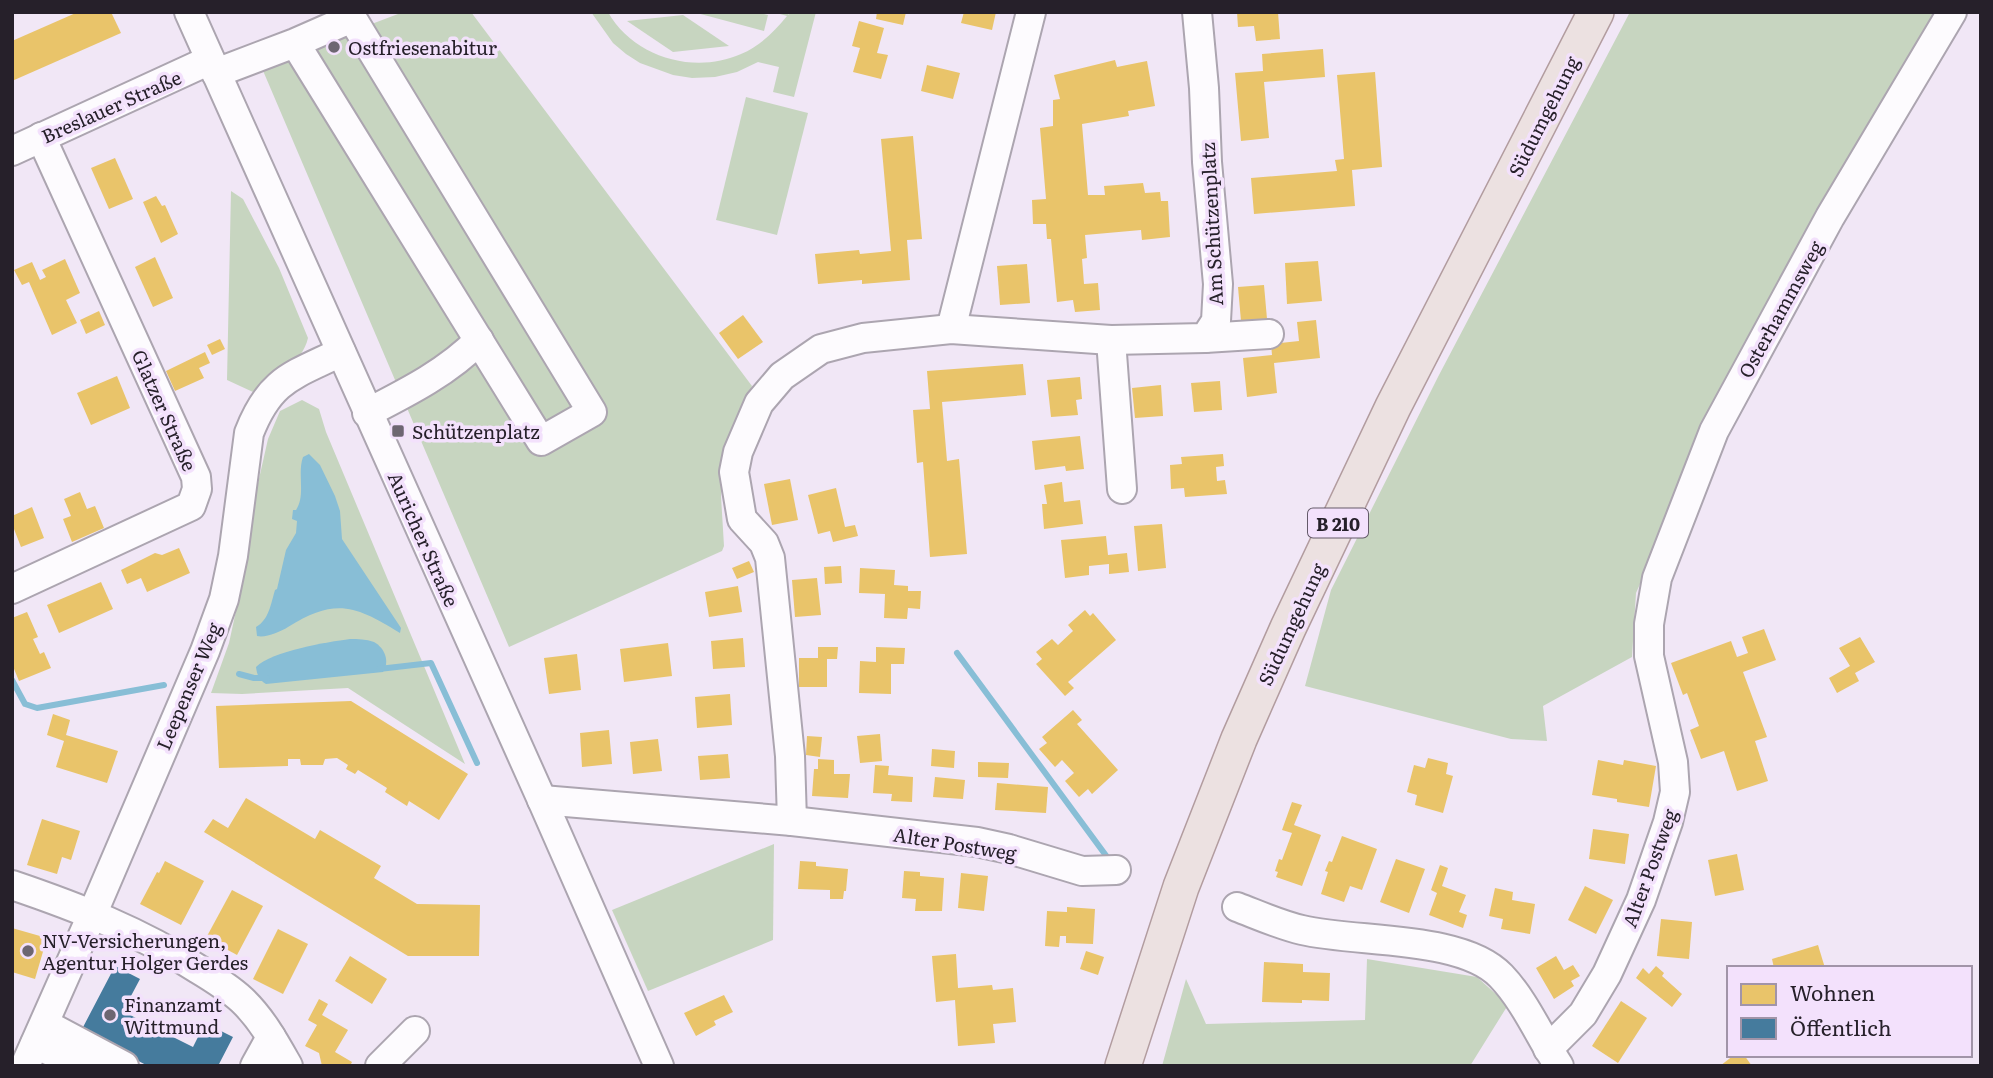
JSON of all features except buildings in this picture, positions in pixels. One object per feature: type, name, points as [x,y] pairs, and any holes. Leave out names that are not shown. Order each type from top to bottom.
[{"type":"main road","name":"Südumgehung","points":[[1123,1066],[1181,887],[1239,739],[1288,628],[1393,407],[1596,12]]},
{"type":"street","name":"Auricher Straße","points":[[189,12],[659,1066]]},
{"type":"street","points":[[951,329],[1031,12]]},
{"type":"street","name":"Am Schützenplatz","points":[[1197,12],[1218,284],[1216,321],[1205,338]]},
{"type":"street","name":"Osterhammsweg","points":[[1649,624],[1657,578],[1714,431],[1830,217],[1952,12]]},
{"type":"street","name":"Breslauer Straße","points":[[12,151],[213,67],[295,43],[352,18],[592,412],[541,441],[479,341]]},
{"type":"street","points":[[295,43],[479,341],[418,385],[367,413]]},
{"type":"street","name":"Glatzer Straße","points":[[12,589],[191,506],[197,489],[196,477],[41,137]]},
{"type":"street","points":[[792,821],[790,756],[770,558],[764,543],[742,519],[734,472],[738,452],[759,403],[782,376],[821,349],[863,338],[951,329],[1111,340],[1269,334]]},
{"type":"street","points":[[1111,340],[1122,489]]},
{"type":"street","name":"Leepenser Weg","points":[[35,1045],[205,651],[223,600],[233,556],[249,433],[256,416],[266,398],[281,382],[341,352]]},
{"type":"street","name":"Alter Postweg","points":[[1237,906],[1302,930],[1424,946],[1463,953],[1484,962],[1502,976],[1553,1057],[1607,974],[1641,900],[1668,822],[1675,792],[1672,762],[1649,656],[1649,624]]},
{"type":"street","name":"Alter Postweg","points":[[542,800],[792,821],[977,842],[1082,871],[1116,870]]},
{"type":"street","points":[[12,885],[69,904],[142,936],[221,984],[242,1000],[259,1019],[288,1066]]},
{"type":"street","points":[[380,1066],[415,1031]]},
{"type":"street","points":[[255,1066],[271,1037]]},
{"type":"street","points":[[35,1045],[83,1066]]},
{"type":"street","points":[[35,1045],[124,1066]]},
{"type":"green space","name":"Schützenplatz","points":[[409,12],[471,12],[752,386],[724,457],[721,496],[722,551],[509,647],[261,66]]},
{"type":"green space","points":[[591,12],[608,12],[619,28],[649,51],[666,58],[704,63],[741,54],[760,43],[787,16],[773,12],[788,12],[788,15],[790,12],[816,12],[794,97],[773,92],[779,67],[758,62],[737,72],[692,78],[673,75],[640,63],[613,43]]},
{"type":"green space","points":[[693,12],[755,12],[768,15],[764,31]]},
{"type":"green space","points":[[1630,12],[1937,12],[1761,313],[1636,593],[1632,657],[1543,706],[1547,741],[1511,739],[1305,686],[1331,590],[1439,375]]},
{"type":"green space","points":[[683,15],[729,46],[673,52],[627,21]]},
{"type":"green space","points":[[746,97],[808,113],[777,235],[716,220]]},
{"type":"green space","points":[[231,191],[243,199],[279,268],[308,338],[293,363],[253,392],[227,380]]},
{"type":"green space","points":[[302,400],[319,409],[326,432],[465,764],[348,688],[242,694],[211,693],[229,643],[268,439],[280,411]]},
{"type":"green space","points":[[774,844],[773,940],[648,991],[612,910]]},
{"type":"green space","points":[[1367,959],[1477,977],[1508,1005],[1470,1066],[1162,1066],[1186,979],[1206,1024],[1365,1020]]},
{"type":"water","points":[[309,454],[320,465],[335,496],[340,511],[342,539],[401,628],[400,633],[358,611],[333,609],[320,611],[273,634],[257,636],[256,627],[269,611],[286,550],[296,533],[297,521],[292,519],[293,510],[296,510],[299,504],[303,457]]},
{"type":"water","points":[[350,639],[374,642],[384,651],[386,660],[383,672],[266,684],[258,675],[256,667],[274,656],[300,648]]},
{"type":"waterway","points":[[957,653],[1110,861]]},
{"type":"waterway","points":[[379,669],[431,663],[477,763]]},
{"type":"waterway","points":[[239,674],[267,678]]},
{"type":"waterway","points":[[12,680],[25,704],[37,708],[164,685]]},
{"type":"place","name":"Ostfriesenabitur","points":[[334,47]]},
{"type":"place","name":"Schützenplatz","points":[[398,431]]},
{"type":"place","name":"NV-Versicherungen, Agentur Holger Gerdes","points":[[28,951]]},
{"type":"place","name":"Finanzamt Wittmund","points":[[110,1015]]}]
